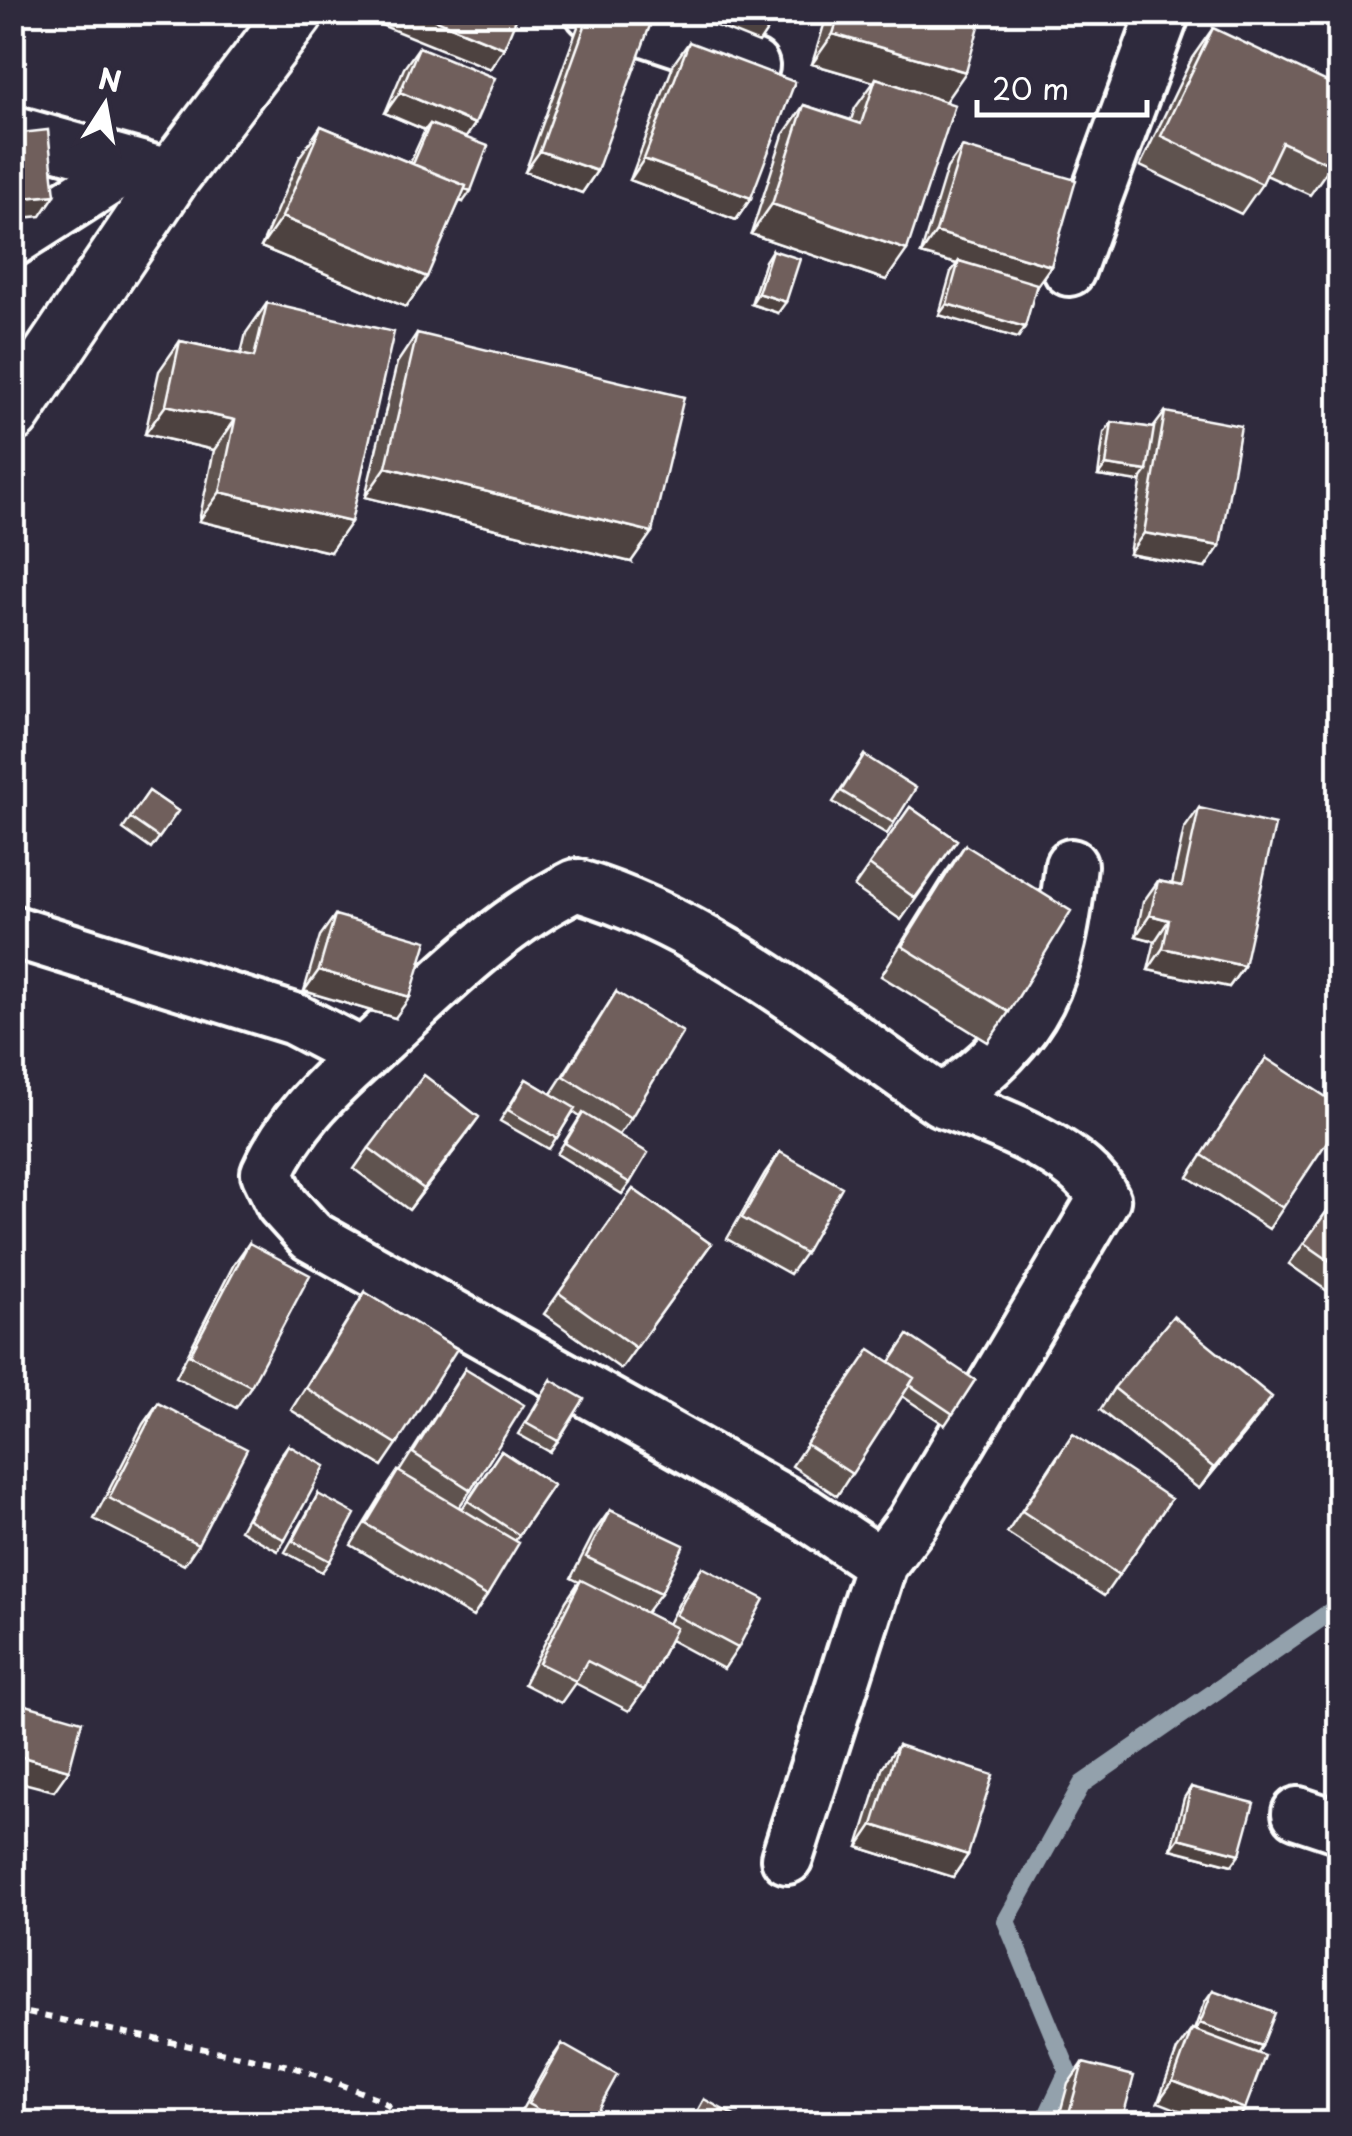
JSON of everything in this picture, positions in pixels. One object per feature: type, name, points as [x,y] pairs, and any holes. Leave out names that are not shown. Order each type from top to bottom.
[{"type":"street","points":[[12,414],[150,171],[296,12]]},
{"type":"street","points":[[591,12],[758,68]]},
{"type":"street","points":[[1069,270],[1164,12]]},
{"type":"street","points":[[12,130],[150,171]]},
{"type":"street","points":[[12,241],[150,171]]},
{"type":"street","points":[[942,1101],[1012,1040],[1043,996],[1062,947],[1070,866]]},
{"type":"street","points":[[786,1858],[880,1564],[912,1523],[952,1448],[1104,1198],[1083,1172],[1011,1127],[942,1101],[718,949],[624,899],[576,885],[539,903],[497,934],[310,1103],[281,1142],[268,1173],[282,1204],[311,1236],[805,1513],[880,1564]]},
{"type":"street","points":[[12,931],[294,1019],[363,1054]]},
{"type":"path","points":[[12,2010],[294,2066],[379,2100],[413,2124]]},
{"type":"building","points":[[417,12],[519,12],[504,48]]},
{"type":"building","points":[[590,12],[631,12],[652,20],[597,171],[540,151]]},
{"type":"building","points":[[750,12],[777,12],[773,22]]},
{"type":"building","points":[[840,12],[983,12],[966,72],[833,34]]},
{"type":"building","points":[[1213,28],[1340,88],[1340,148],[1331,165],[1282,142],[1262,184],[1161,136]]},
{"type":"building","points":[[689,42],[795,82],[751,198],[644,159]]},
{"type":"building","points":[[419,47],[495,78],[475,124],[400,92]]},
{"type":"building","points":[[876,78],[955,105],[907,250],[772,204],[804,105],[861,124]]},
{"type":"building","points":[[430,124],[488,146],[471,191],[413,164]]},
{"type":"building","points":[[321,126],[466,186],[427,277],[282,217]]},
{"type":"building","points":[[48,130],[55,195],[12,199],[12,134]]},
{"type":"building","points":[[962,147],[1076,180],[1051,266],[936,232]]},
{"type":"building","points":[[772,250],[800,259],[786,302],[758,293]]},
{"type":"building","points":[[959,261],[1037,284],[1025,327],[947,304]]},
{"type":"building","points":[[267,303],[394,332],[351,522],[220,492],[235,420],[166,405],[180,341],[254,357]]},
{"type":"building","points":[[417,333],[684,397],[652,532],[386,467]]},
{"type":"building","points":[[1165,412],[1241,426],[1220,546],[1144,533]]},
{"type":"building","points":[[1112,422],[1154,428],[1147,471],[1106,465]]},
{"type":"building","points":[[12,717],[22,720],[12,754]]},
{"type":"building","points":[[864,755],[916,788],[894,823],[841,791]]},
{"type":"building","points":[[149,791],[178,811],[159,838],[130,818]]},
{"type":"building","points":[[910,807],[957,840],[915,898],[869,865]]},
{"type":"building","points":[[1199,808],[1275,825],[1244,966],[1163,948],[1169,920],[1150,915],[1158,881],[1182,886]]},
{"type":"building","points":[[965,845],[1071,911],[1009,1012],[902,946]]},
{"type":"building","points":[[335,915],[427,941],[410,997],[319,970]]},
{"type":"building","points":[[616,992],[683,1032],[631,1118],[564,1076]]},
{"type":"building","points":[[1266,1058],[1340,1106],[1340,1122],[1283,1208],[1202,1155]]},
{"type":"building","points":[[424,1075],[479,1117],[424,1189],[369,1148]]},
{"type":"building","points":[[526,1079],[575,1108],[557,1138],[508,1110]]},
{"type":"building","points":[[583,1113],[648,1153],[630,1183],[565,1143]]},
{"type":"building","points":[[780,1152],[842,1187],[805,1253],[742,1218]]},
{"type":"building","points":[[633,1189],[711,1244],[636,1348],[559,1293]]},
{"type":"building","points":[[1340,1193],[1340,1268],[1304,1243]]},
{"type":"building","points":[[249,1243],[310,1275],[251,1386],[190,1355]]},
{"type":"building","points":[[365,1292],[457,1349],[397,1444],[306,1388]]},
{"type":"building","points":[[1173,1316],[1272,1397],[1214,1468],[1114,1388]]},
{"type":"building","points":[[908,1335],[975,1380],[953,1414],[910,1385],[914,1378],[890,1362]]},
{"type":"building","points":[[870,1349],[914,1378],[852,1474],[806,1444]]},
{"type":"building","points":[[465,1369],[524,1405],[471,1490],[413,1453]]},
{"type":"building","points":[[551,1380],[584,1399],[558,1441],[526,1423]]},
{"type":"building","points":[[158,1403],[247,1449],[198,1544],[109,1498]]},
{"type":"building","points":[[1073,1434],[1171,1499],[1119,1575],[1022,1511]]},
{"type":"building","points":[[288,1445],[325,1466],[285,1540],[248,1519]]},
{"type":"building","points":[[501,1451],[553,1485],[519,1535],[468,1501]]},
{"type":"building","points":[[398,1471],[519,1543],[487,1596],[366,1524]]},
{"type":"building","points":[[318,1494],[355,1514],[330,1561],[293,1541]]},
{"type":"building","points":[[610,1510],[684,1545],[661,1593],[586,1557]]},
{"type":"building","points":[[702,1567],[764,1599],[738,1648],[676,1615]]},
{"type":"building","points":[[581,1580],[676,1628],[644,1690],[587,1661],[576,1681],[539,1663]]},
{"type":"building","points":[[12,1701],[82,1721],[69,1770],[12,1754]]},
{"type":"building","points":[[898,1745],[993,1775],[968,1855],[873,1825]]},
{"type":"building","points":[[1191,1787],[1254,1803],[1240,1854],[1179,1838]]},
{"type":"building","points":[[12,1836],[25,1841],[12,1871]]},
{"type":"building","points":[[1213,1990],[1275,2013],[1262,2046],[1200,2023]]},
{"type":"building","points":[[1192,2029],[1265,2056],[1245,2109],[1173,2081]]},
{"type":"building","points":[[562,2044],[617,2075],[590,2124],[564,2124],[528,2104]]},
{"type":"building","points":[[1083,2063],[1134,2076],[1121,2124],[1066,2124]]},
{"type":"building","points":[[704,2099],[749,2124],[690,2124]]},
{"type":"building","points":[[605,2114],[620,2124],[599,2124]]},
{"type":"waterway","points":[[1043,2124],[1068,2071],[1006,1921],[1082,1784],[1340,1605]]}]
